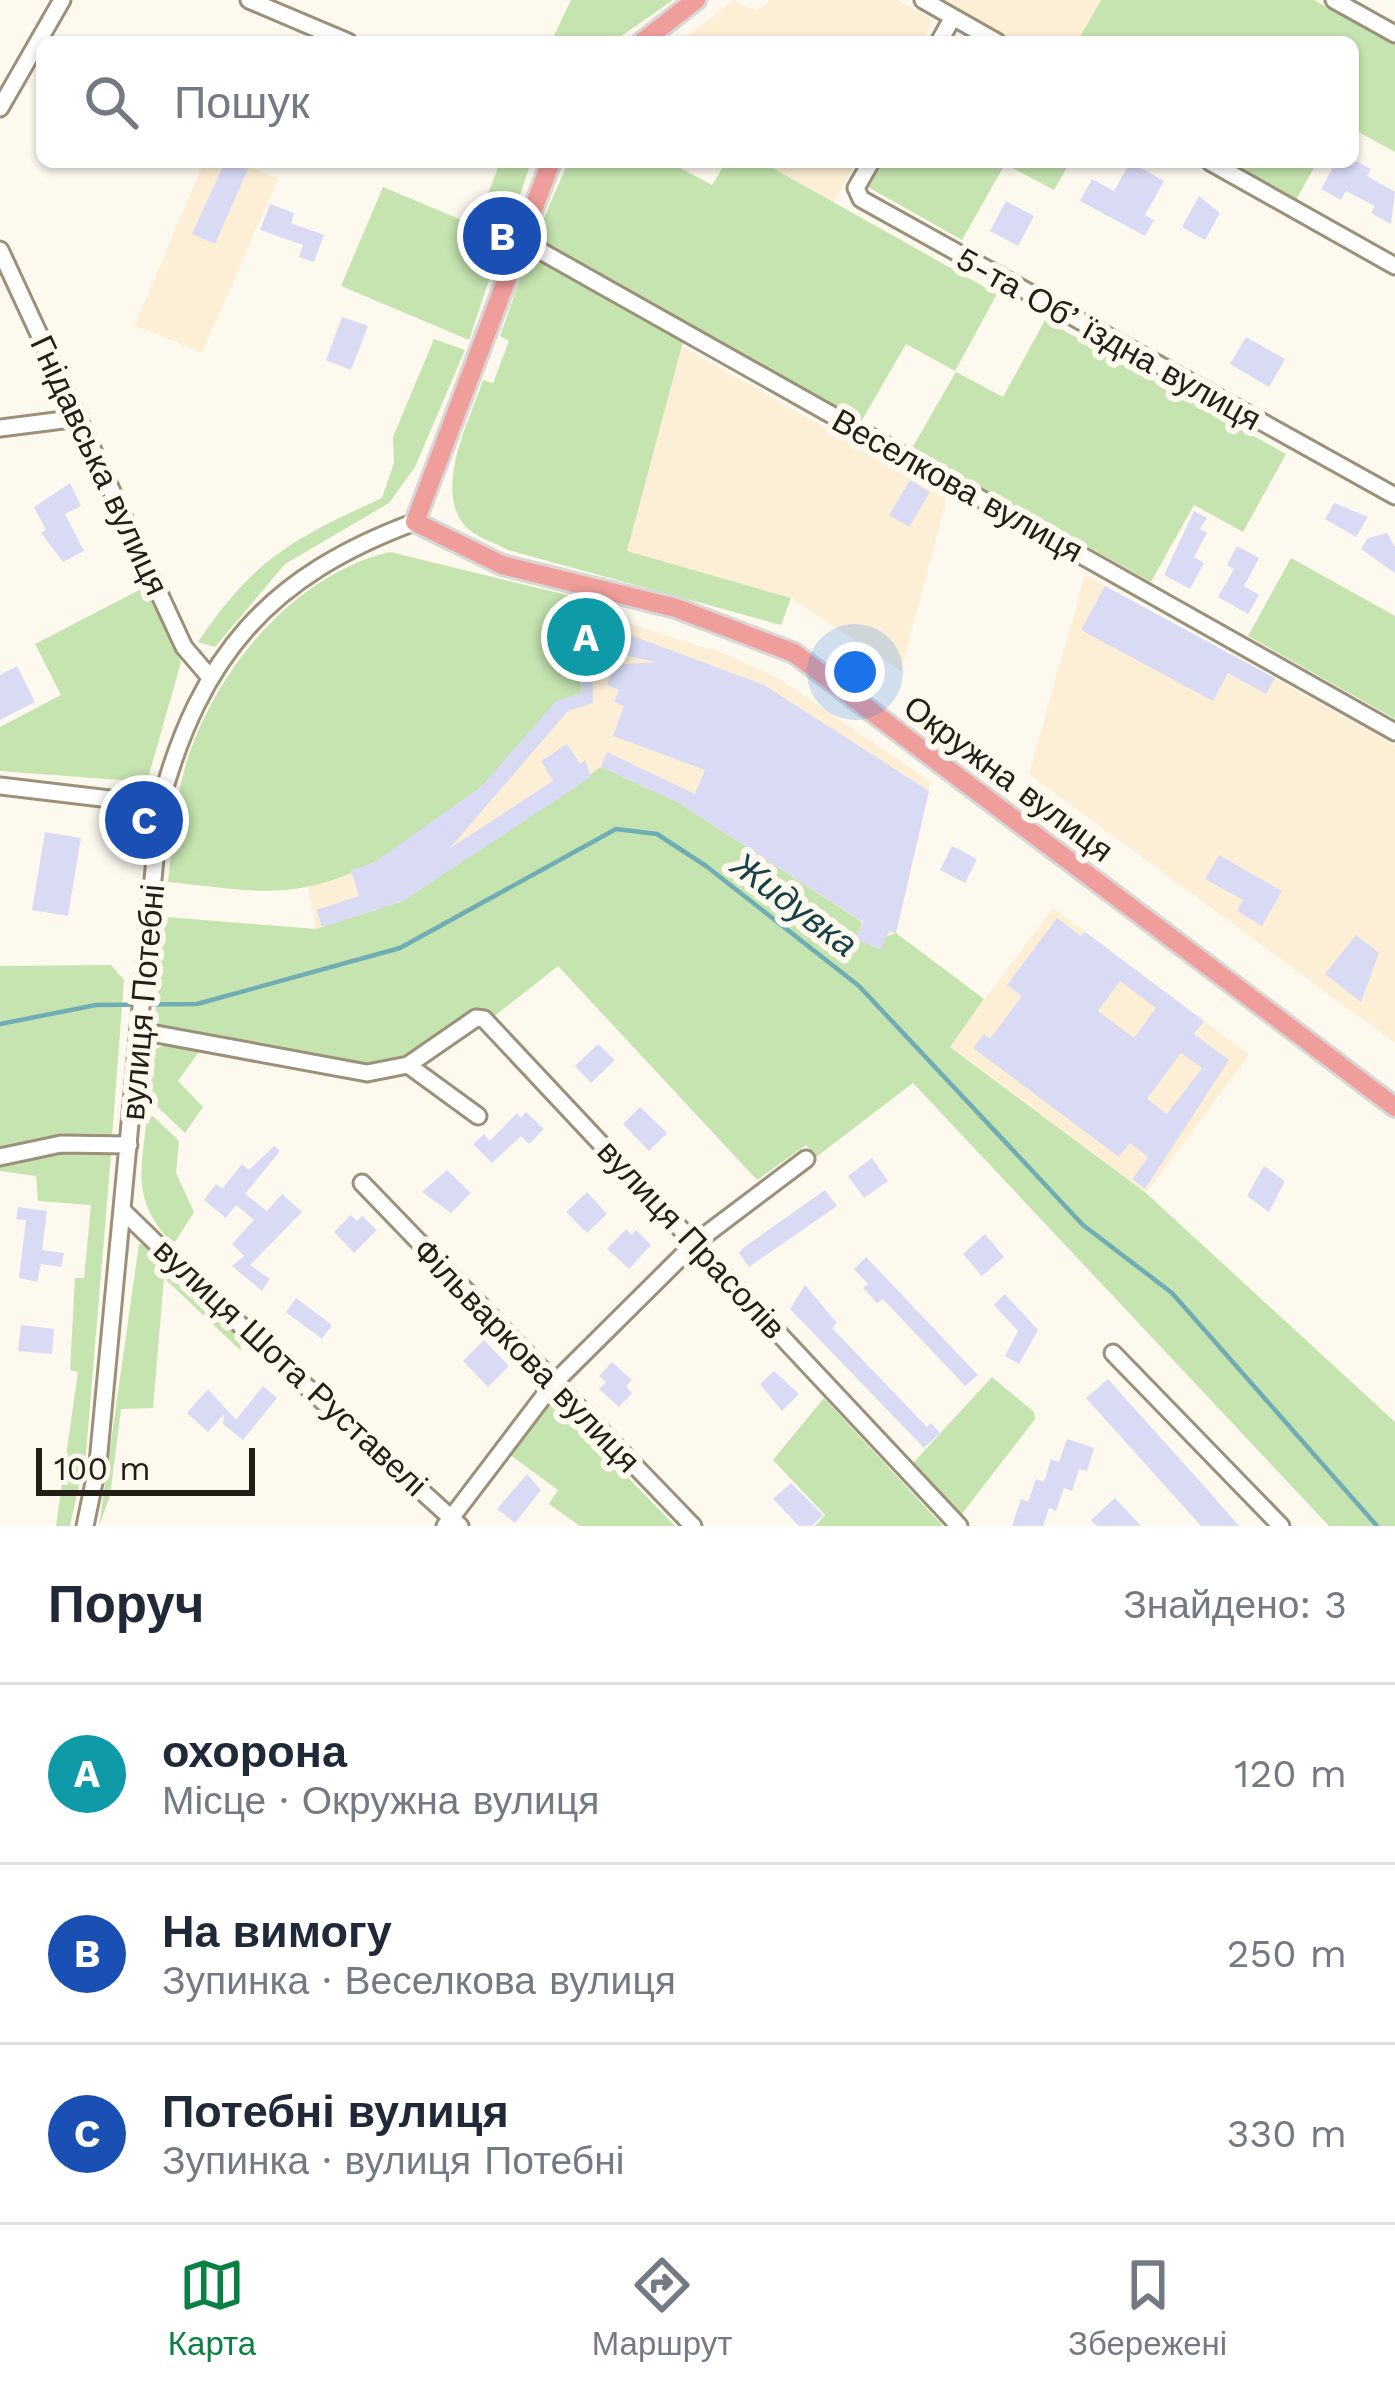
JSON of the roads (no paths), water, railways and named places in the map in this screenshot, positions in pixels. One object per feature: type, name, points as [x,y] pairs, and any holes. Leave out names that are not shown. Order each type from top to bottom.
[{"type":"main road","points":[[650,36],[696,0]]},
{"type":"main road","points":[[415,522],[549,168]]},
{"type":"main road","name":"Окружна вулиця","points":[[415,522],[502,565],[676,608],[794,653],[1395,1107]]},
{"type":"street","points":[[41,36],[62,0]]},
{"type":"street","points":[[249,0],[334,36]]},
{"type":"street","points":[[923,0],[986,36]]},
{"type":"street","points":[[1334,0],[1395,34]]},
{"type":"street","points":[[942,36],[953,17]]},
{"type":"street","points":[[0,108],[36,45]]},
{"type":"street","name":"5-та Обʼїздна вулиця","points":[[868,168],[856,188],[861,199],[1395,496]]},
{"type":"street","points":[[1221,168],[1395,266]]},
{"type":"street","name":"Веселкова вулиця","points":[[521,240],[1395,732]]},
{"type":"street","name":"Гнідавська вулиця","points":[[0,250],[184,647],[208,675]]},
{"type":"street","points":[[0,428],[79,418]]},
{"type":"street","name":"вулиця Потебні","points":[[85,1526],[98,1462],[160,805],[174,754],[208,675],[274,599],[331,556],[415,522]]},
{"type":"street","points":[[0,786],[160,805]]},
{"type":"street","name":"вулиця Прасолів","points":[[408,1065],[476,1018],[484,1019],[959,1526]]},
{"type":"street","points":[[140,1025],[351,1071],[408,1065],[478,1116]]},
{"type":"street","points":[[0,1157],[62,1144],[129,1145]]},
{"type":"street","points":[[451,1522],[553,1384],[696,1242],[806,1159]]},
{"type":"street","name":"Фільваркова вулиця","points":[[362,1183],[693,1526]]},
{"type":"street","name":"вулиця Шота Руставелі","points":[[122,1210],[451,1522]]},
{"type":"street","points":[[1113,1353],[1281,1526]]},
{"type":"waterway","name":"Жидувка","points":[[0,1024],[96,1005],[197,1004],[400,948],[616,829],[657,834],[706,866],[859,986],[1083,1225],[1172,1293],[1377,1526]]},
{"type":"place","name":"На вимогу","points":[[502,236]]},
{"type":"place","name":"охорона","points":[[586,637]]},
{"type":"place","name":"Потебні вулиця","points":[[144,820]]}]
